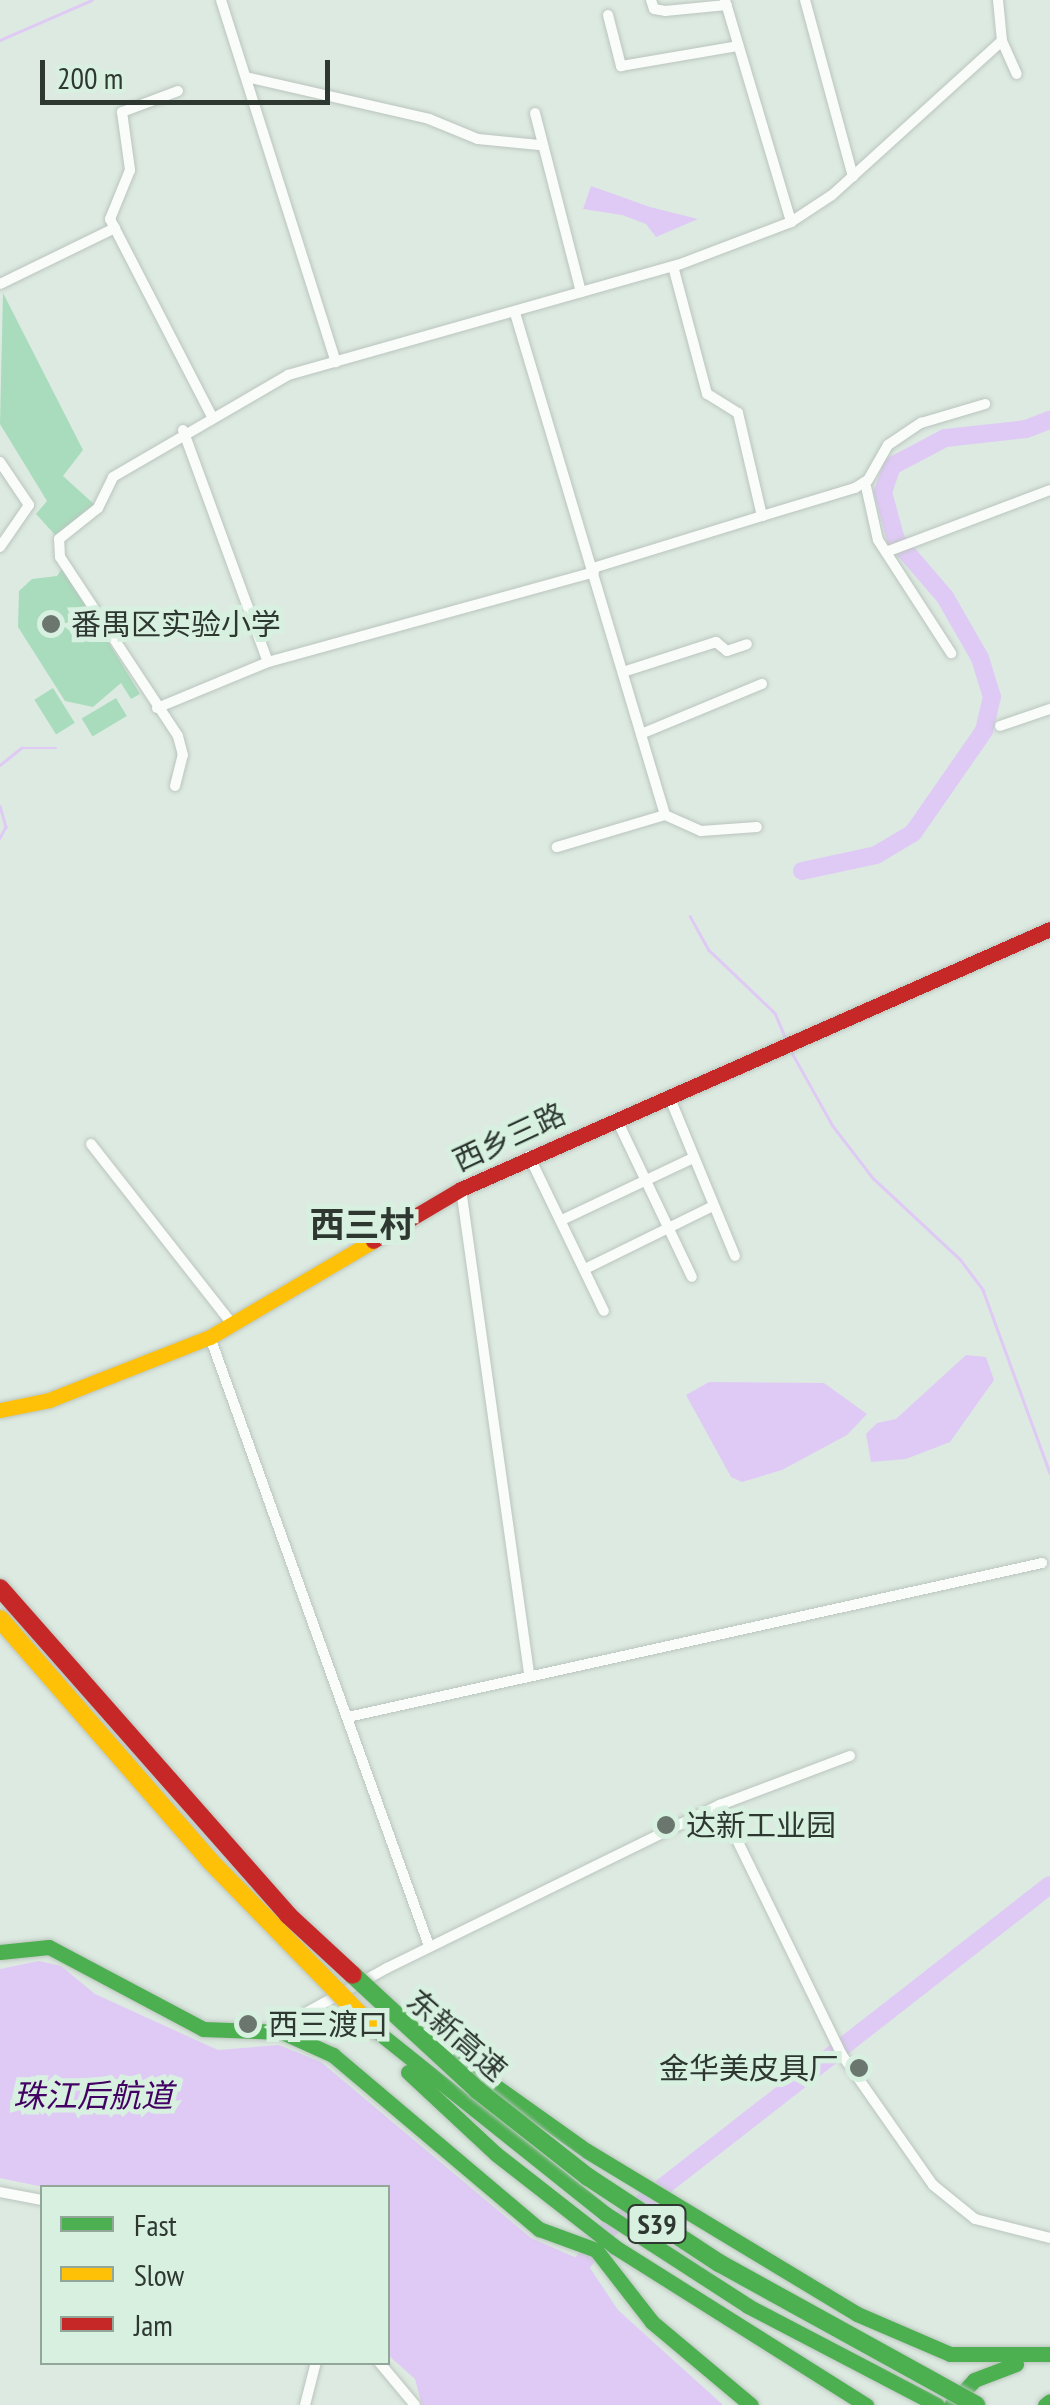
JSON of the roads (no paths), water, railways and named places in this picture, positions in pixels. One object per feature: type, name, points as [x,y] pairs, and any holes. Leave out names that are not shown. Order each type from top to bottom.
[{"type":"main road","name":"西乡三路","points":[[0,1410],[49,1400],[210,1338],[288,1288],[461,1189],[616,1118],[802,1042],[887,996],[1050,928]]},
{"type":"main road","name":"东新高速","points":[[0,1588],[220,1842],[370,1996],[512,2118],[628,2204],[757,2286],[976,2405]]},
{"type":"main road","name":"东新高速","points":[[0,1619],[199,1848],[374,2029],[606,2214],[748,2306],[937,2405]]},
{"type":"main road","points":[[0,1952],[49,1947],[203,2029],[274,2031],[332,2056],[539,2230],[596,2250],[652,2322],[751,2405]]},
{"type":"main road","points":[[370,1996],[546,2123],[736,2245],[934,2349],[988,2358],[1050,2354]]},
{"type":"main road","points":[[374,2029],[412,2077],[496,2154],[700,2304],[866,2405]]},
{"type":"main road","points":[[951,2405],[986,2374],[1050,2354]]},
{"type":"street","points":[[221,0],[336,362]]},
{"type":"street","points":[[651,0],[654,9],[666,11],[726,2],[791,222]]},
{"type":"street","points":[[804,0],[852,176]]},
{"type":"street","points":[[998,0],[1002,41],[1017,74]]},
{"type":"street","points":[[608,15],[621,66],[738,46]]},
{"type":"street","points":[[175,786],[184,755],[60,557],[59,539],[98,508],[113,477],[183,430],[288,375],[673,266],[791,222],[852,176],[1002,41]]},
{"type":"street","points":[[246,76],[410,114],[478,140],[539,146]]},
{"type":"street","points":[[178,91],[122,112],[130,170],[110,219],[211,414]]},
{"type":"street","points":[[535,113],[539,146],[581,292]]},
{"type":"street","points":[[0,284],[115,228]]},
{"type":"street","points":[[673,266],[708,394],[738,413],[762,516]]},
{"type":"street","points":[[516,313],[665,815]]},
{"type":"street","points":[[951,653],[886,552],[866,503],[865,482],[888,445],[920,423],[985,404]]},
{"type":"street","points":[[183,430],[268,662]]},
{"type":"street","points":[[0,462],[30,504],[0,546]]},
{"type":"street","points":[[157,708],[268,662],[593,570],[865,482]]},
{"type":"street","points":[[886,552],[1050,490]]},
{"type":"street","points":[[623,672],[716,642],[727,651],[748,644]]},
{"type":"street","points":[[641,734],[762,684]]},
{"type":"street","points":[[1000,726],[1050,709]]},
{"type":"street","points":[[557,847],[665,815],[701,831],[757,827]]},
{"type":"street","points":[[669,1096],[734,1256]]},
{"type":"street","points":[[616,1118],[692,1278]]},
{"type":"street","points":[[90,1144],[233,1325]]},
{"type":"street","points":[[529,1156],[564,1219],[604,1311]]},
{"type":"street","points":[[564,1219],[692,1158]]},
{"type":"street","points":[[461,1189],[529,1674]]},
{"type":"street","points":[[585,1269],[713,1206]]},
{"type":"street","points":[[210,1338],[429,1946]]},
{"type":"street","points":[[348,1717],[1042,1562]]},
{"type":"street","points":[[274,2031],[429,1946],[720,1805],[850,1756]]},
{"type":"street","points":[[720,1805],[842,2055],[948,2202],[975,2219],[1050,2238]]},
{"type":"street","points":[[0,2192],[40,2200]]},
{"type":"street","points":[[305,2405],[315,2365]]},
{"type":"street","points":[[382,2365],[415,2405]]},
{"type":"water","points":[[591,186],[698,219],[656,237],[646,224],[622,215],[583,209]]},
{"type":"water","points":[[966,1355],[986,1357],[994,1380],[950,1442],[906,1459],[871,1462],[866,1434],[877,1423],[896,1419]]},
{"type":"water","points":[[709,1382],[824,1383],[867,1414],[847,1435],[782,1470],[742,1482],[731,1477],[686,1395]]},
{"type":"water","name":"珠江后航道","points":[[39,1961],[61,1966],[95,1994],[218,2050],[279,2045],[321,2062],[531,2238],[586,2262],[618,2310],[723,2405],[422,2405],[415,2379],[390,2357],[390,2185],[40,2186],[0,2178],[0,1969]]},
{"type":"waterway","points":[[0,40],[92,0]]},
{"type":"waterway","points":[[802,871],[876,855],[913,833],[984,731],[992,697],[980,658],[945,597],[896,540],[883,492],[892,466],[945,438],[1026,429],[1050,420]]},
{"type":"waterway","points":[[0,765],[21,748],[56,748]]},
{"type":"waterway","points":[[0,806],[6,827],[0,838]]},
{"type":"waterway","points":[[690,916],[709,950],[775,1013],[786,1039]]},
{"type":"waterway","points":[[791,1051],[833,1126],[873,1178],[960,1259],[983,1290],[1050,1473]]},
{"type":"waterway","points":[[570,2280],[605,2232],[1050,1885]]},
{"type":"place","name":"番禺区实验小学","points":[[51,624]]},
{"type":"place","name":"达新工业园","points":[[666,1825]]},
{"type":"place","name":"西三渡口","points":[[248,2024]]},
{"type":"place","name":"金华美皮具厂","points":[[859,2068]]},
{"type":"district","name":"西三村","points":[[362,1224]]}]
